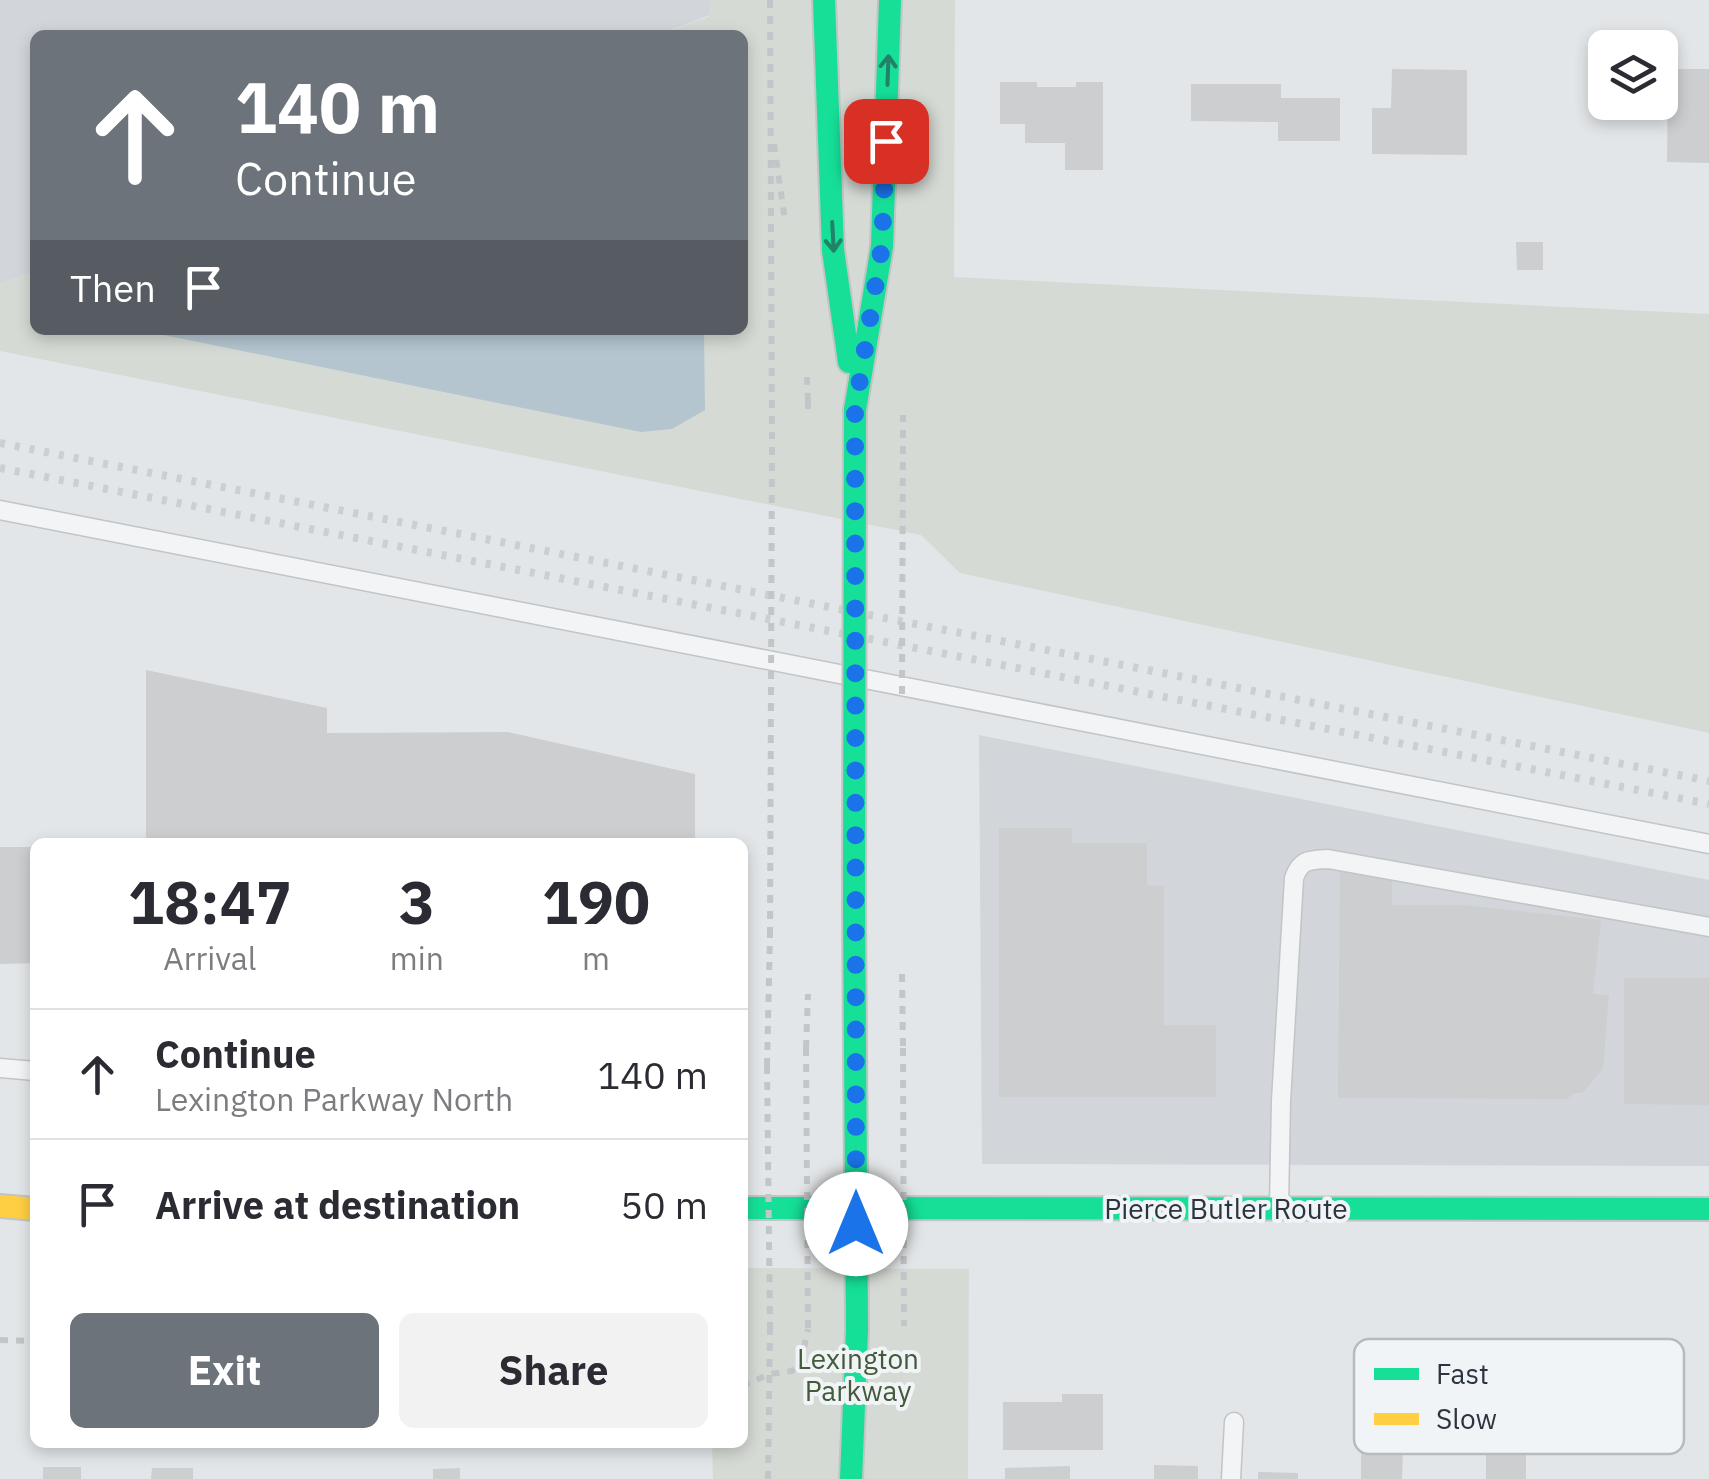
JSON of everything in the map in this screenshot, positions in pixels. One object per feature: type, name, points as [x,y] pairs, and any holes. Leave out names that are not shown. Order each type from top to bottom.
[{"type":"main road","points":[[824,0],[833,250],[855,410],[853,1477]]},
{"type":"main road","points":[[855,410],[882,246],[890,0]]},
{"type":"main road","points":[[0,1206],[30,1209]]},
{"type":"main road","name":"Pierce Butler Route","points":[[748,1208],[1709,1209]]},
{"type":"lane","points":[[0,510],[1709,844]]},
{"type":"lane","points":[[1279,1208],[1294,878],[1298,867],[1308,860],[1328,859],[1709,927]]},
{"type":"lane","points":[[0,1068],[30,1071]]},
{"type":"lane","points":[[1231,1479],[1234,1422]]},
{"type":"path","points":[[768,1479],[770,0]]},
{"type":"path","points":[[902,704],[903,415]]},
{"type":"path","points":[[902,972],[904,1326]]},
{"type":"path","points":[[748,1383],[770,1374],[792,1371],[801,1362],[808,1329],[806,1048]]},
{"type":"path","points":[[0,1340],[30,1341]]},
{"type":"shaded area","points":[[0,0],[711,0],[710,15],[671,30],[30,30],[30,273],[0,284]]},
{"type":"shaded area","points":[[979,735],[1709,880],[1709,1166],[982,1164]]},
{"type":"green space","points":[[711,0],[955,0],[954,277],[1709,314],[1709,733],[960,573],[921,535],[0,351],[0,284],[30,273],[30,335],[748,335],[748,30],[672,30],[710,16]]},
{"type":"green space","name":"Lexington Parkway","points":[[748,1268],[969,1269],[968,1479],[713,1479],[712,1448],[748,1448]]},
{"type":"water","points":[[164,335],[704,335],[705,410],[672,429],[641,432]]},
{"type":"building","points":[[1392,69],[1467,70],[1467,155],[1372,154],[1372,108],[1391,108]]},
{"type":"building","points":[[1678,69],[1709,69],[1709,163],[1667,162],[1667,120],[1678,120]]},
{"type":"building","points":[[1000,82],[1076,87],[1076,82],[1103,82],[1103,170],[1065,170],[1065,143],[1025,143],[1025,124],[1000,124]]},
{"type":"building","points":[[1191,84],[1281,84],[1281,98],[1340,98],[1340,141],[1278,141],[1278,122],[1191,121]]},
{"type":"building","points":[[1516,242],[1543,242],[1543,270],[1517,270]]},
{"type":"building","points":[[146,670],[327,708],[327,733],[508,732],[695,774],[695,838],[146,838]]},
{"type":"building","points":[[999,828],[1072,828],[1072,843],[1147,843],[1147,885],[1164,886],[1164,1025],[1216,1025],[1216,1097],[999,1097]]},
{"type":"building","points":[[0,847],[30,847],[30,963],[0,964]]},
{"type":"building","points":[[1340,871],[1392,872],[1392,905],[1463,905],[1601,920],[1593,994],[1609,995],[1603,1069],[1582,1093],[1567,1099],[1338,1098]]},
{"type":"building","points":[[1624,978],[1709,978],[1709,1105],[1624,1104]]},
{"type":"building","points":[[1062,1394],[1103,1394],[1103,1450],[1003,1450],[1003,1402],[1062,1402]]},
{"type":"building","points":[[1361,1454],[1403,1454],[1402,1479],[1361,1479]]},
{"type":"building","points":[[1486,1454],[1526,1454],[1526,1479],[1486,1479]]},
{"type":"building","points":[[1154,1465],[1198,1466],[1198,1479],[1154,1479]]},
{"type":"building","points":[[1070,1466],[1070,1479],[1005,1479],[1005,1468]]},
{"type":"building","points":[[43,1467],[81,1467],[81,1479],[43,1479]]},
{"type":"building","points":[[152,1468],[193,1468],[193,1479],[151,1479]]},
{"type":"building","points":[[460,1468],[460,1479],[433,1479],[433,1469]]},
{"type":"building","points":[[1258,1472],[1298,1473],[1298,1479],[1258,1479]]},
{"type":"railway","points":[[0,443],[1709,781]]},
{"type":"railway","points":[[0,468],[1709,804]]},
{"type":"traffic: fast","points":[[824,0],[833,250],[849,362]]},
{"type":"traffic: fast","points":[[855,410],[882,246],[890,0]]},
{"type":"traffic: fast","points":[[854,905],[855,410]]},
{"type":"traffic: fast","points":[[854,905],[855,1047]]},
{"type":"traffic: fast","points":[[855,1047],[857,1330]]},
{"type":"traffic: fast","points":[[748,1208],[1709,1209]]},
{"type":"traffic: fast","points":[[851,1479],[857,1330]]},
{"type":"traffic: slow","points":[[0,1206],[30,1209]]},
{"type":"route","points":[[856,1224],[855,410],[882,246],[886,141]]}]
